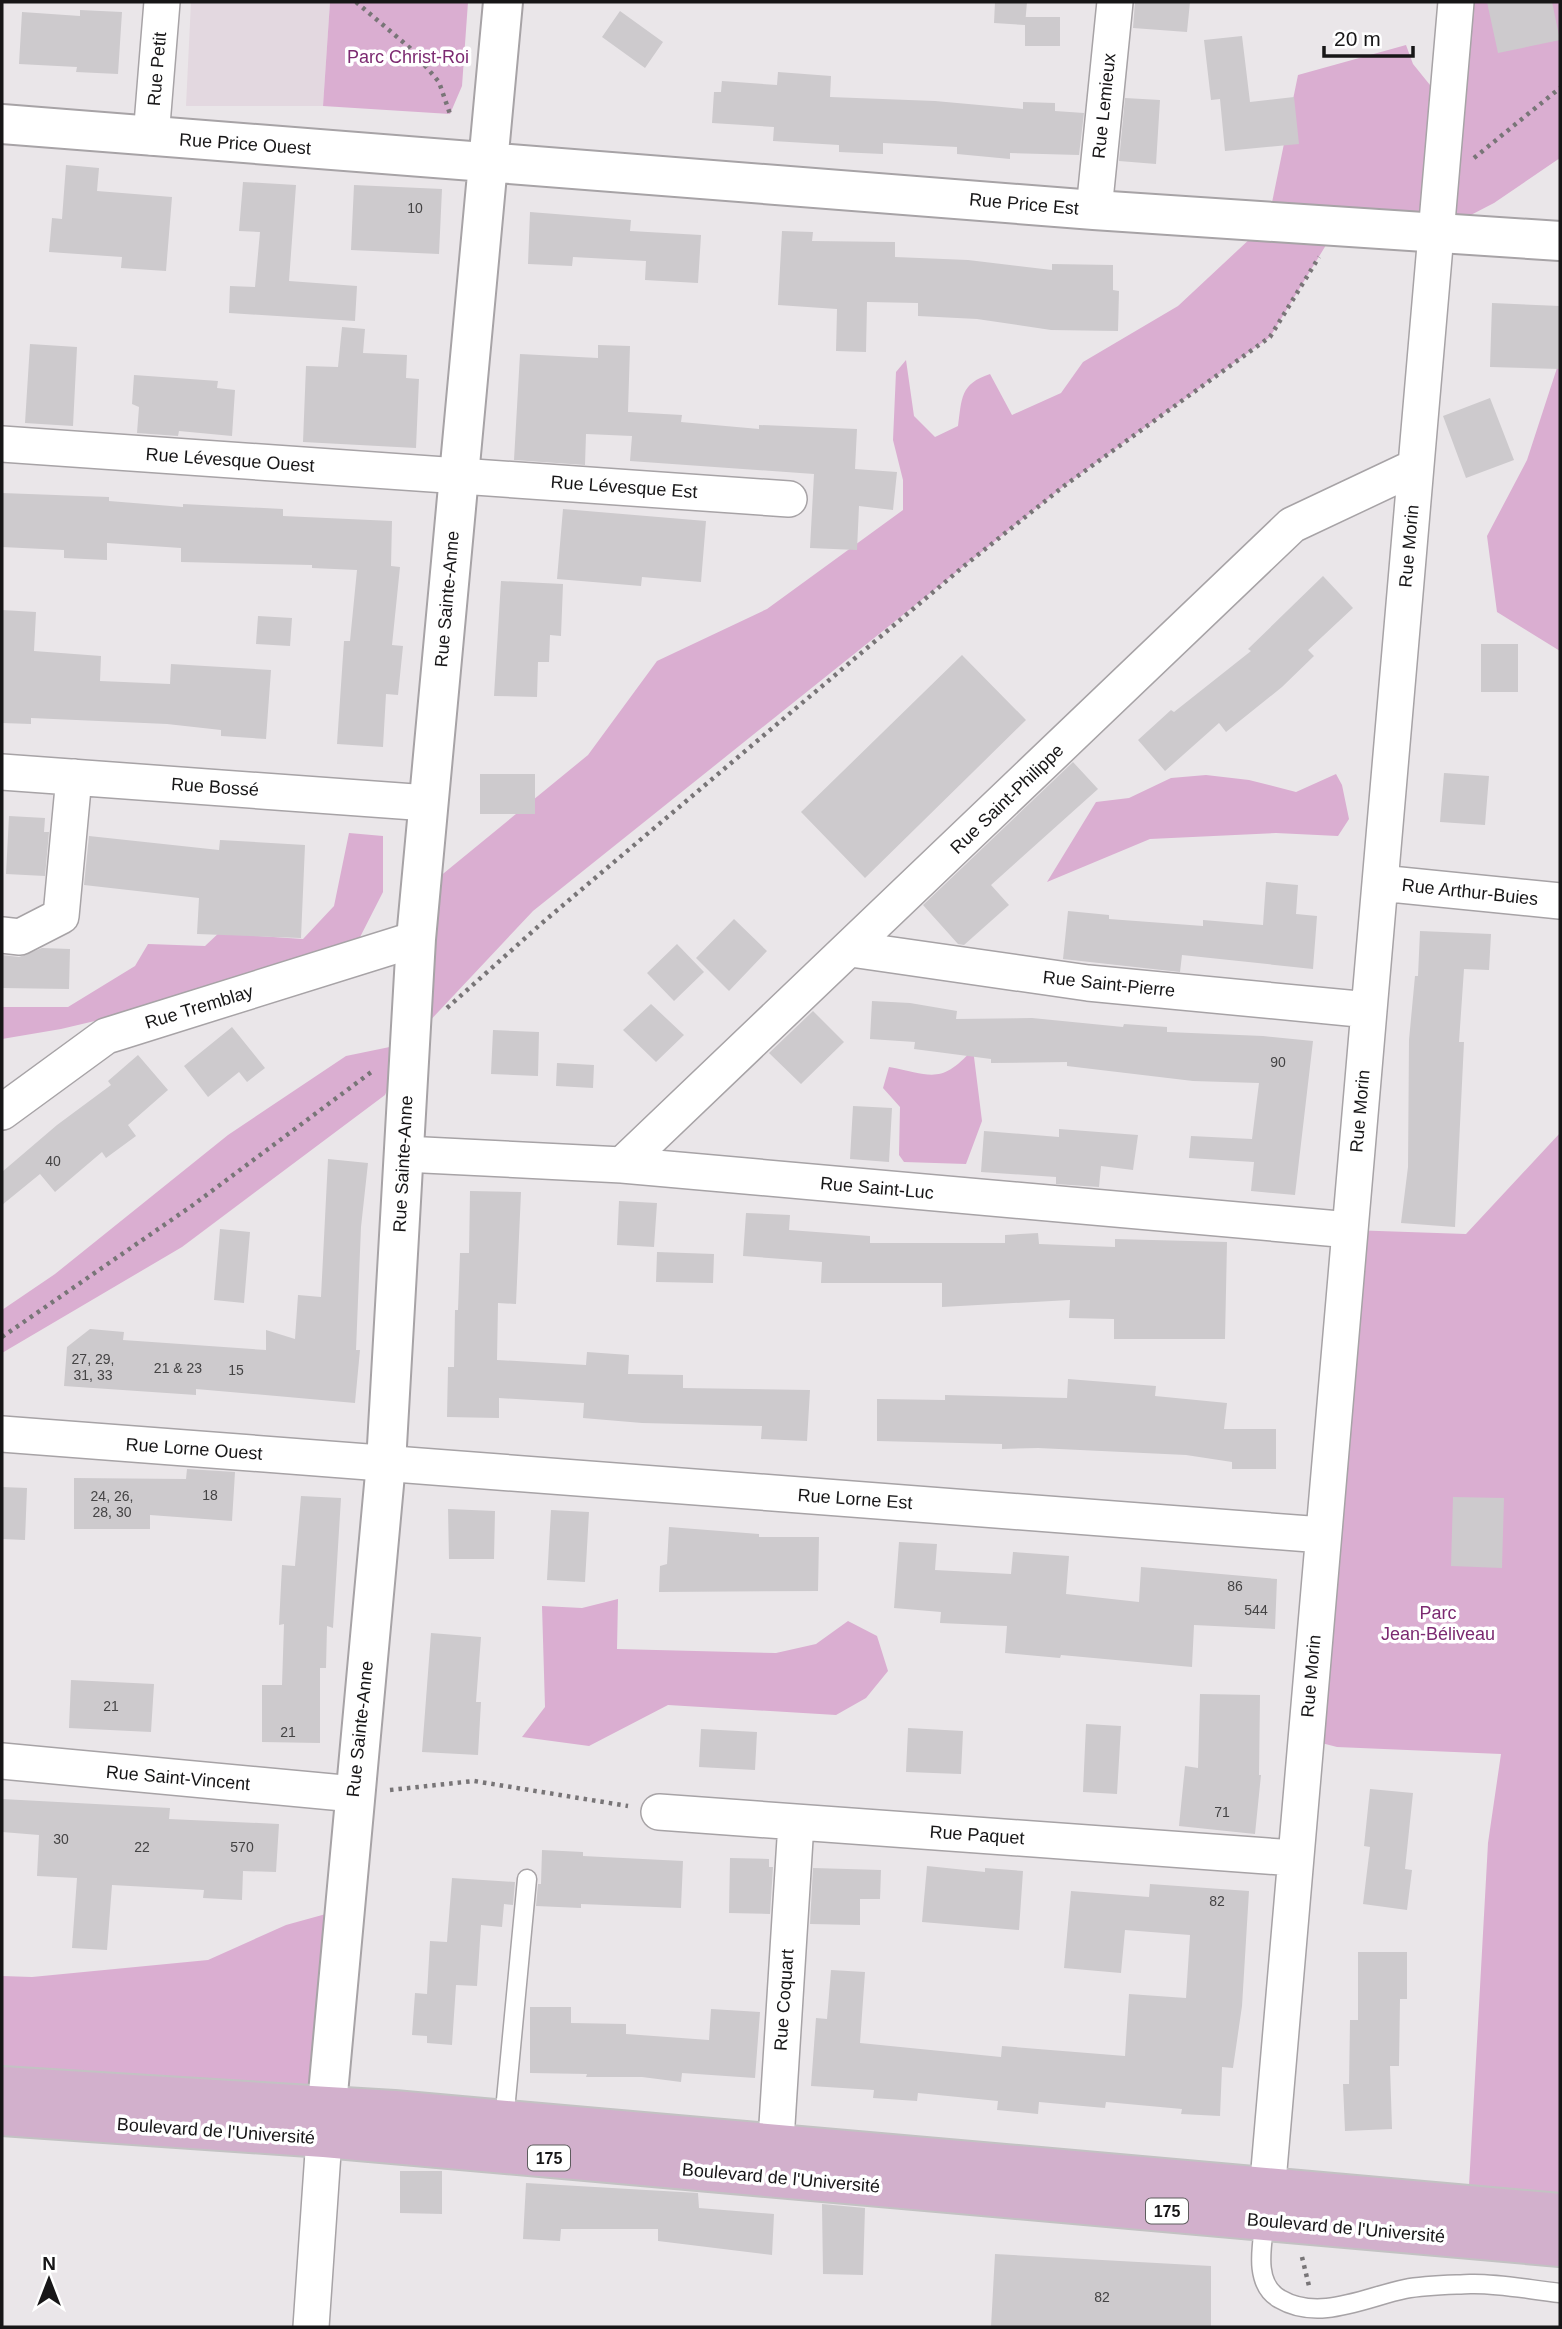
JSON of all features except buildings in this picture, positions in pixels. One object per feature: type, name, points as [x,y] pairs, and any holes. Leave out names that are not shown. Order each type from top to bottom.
[{"type":"main road","name":"Boulevard de l'Université","points":[[2,2086],[325,2122],[1266,2204],[1560,2213]]},
{"type":"main road","name":"Boulevard de l'Université","points":[[2,2116],[325,2122],[504,2121],[774,2161]]},
{"type":"main road","name":"Boulevard de l'Université","points":[[1266,2204],[1560,2247]]},
{"type":"street","name":"Rue Petit","points":[[151,137],[162,2]]},
{"type":"street","name":"Rue Sainte-Anne","points":[[311,2327],[325,2122],[386,1464],[416,939],[503,2]]},
{"type":"street","name":"Rue Lemieux","points":[[1094,210],[1115,2]]},
{"type":"street","name":"Rue Morin","points":[[1266,2204],[1456,2]]},
{"type":"street","name":"Rue Price Ouest","points":[[2,124],[488,161]]},
{"type":"street","name":"Rue Price Est","points":[[488,161],[1094,210],[1560,242]]},
{"type":"street","name":"Rue Lévesque Ouest","points":[[2,444],[459,475]]},
{"type":"street","name":"Rue Saint-Philippe","points":[[622,1165],[1292,525],[1415,467]]},
{"type":"street","name":"Rue Lévesque Est","points":[[459,475],[789,499]]},
{"type":"street","name":"Rue Bossé","points":[[2,772],[428,803]]},
{"type":"street","points":[[2,935],[20,937],[61,916],[74,777]]},
{"type":"street","name":"Rue Arthur-Buies","points":[[1380,883],[1560,901]]},
{"type":"street","name":"Rue Tremblay","points":[[2,1112],[106,1036],[416,939]]},
{"type":"street","name":"Rue Saint-Pierre","points":[[850,948],[1087,983],[1369,1010]]},
{"type":"street","name":"Rue Saint-Luc","points":[[404,1154],[622,1165],[1350,1230]]},
{"type":"street","name":"Rue Lorne Ouest","points":[[2,1434],[386,1464]]},
{"type":"street","name":"Rue Lorne Est","points":[[386,1464],[1323,1535]]},
{"type":"street","name":"Rue Saint-Vincent","points":[[2,1761],[354,1794]]},
{"type":"street","name":"Rue Paquet","points":[[660,1812],[1295,1858]]},
{"type":"street","name":"Rue Coquart","points":[[774,2161],[796,1822]]},
{"type":"lane","points":[[504,2121],[527,1879]]},
{"type":"lane","points":[[1266,2204],[1261,2251],[1263,2280],[1280,2299],[1314,2308],[1346,2306],[1406,2289],[1473,2284],[1560,2293]]},
{"type":"path","points":[[356,2],[410,48],[425,65],[439,82],[450,114]]},
{"type":"path","points":[[1440,186],[1560,88]]},
{"type":"path","points":[[2,1337],[193,1205],[409,1043],[542,923],[964,566],[1064,486],[1270,337],[1338,226]]},
{"type":"path","points":[[354,1794],[474,1781],[660,1812]]},
{"type":"path","points":[[1302,2256],[1314,2308]]},
{"type":"shaded area","points":[[191,2],[330,2],[323,106],[186,106]]},
{"type":"green space","name":"Parc Christ-Roi","points":[[330,2],[468,2],[462,86],[450,114],[323,106]]},
{"type":"green space","points":[[1462,2],[1560,2],[1560,158],[1494,203],[1436,233],[1337,227],[1270,337],[1064,486],[533,911],[409,1043],[433,882],[588,755],[657,661],[767,609],[903,510],[903,480],[893,440],[896,372],[906,360],[914,416],[935,437],[958,426],[964,393],[973,382],[990,374],[1012,415],[1061,393],[1083,362],[1178,306],[1268,222],[1298,75],[1406,45],[1413,64],[1447,106]]},
{"type":"green space","points":[[1560,366],[1560,651],[1497,612],[1487,536],[1527,460],[1557,368]]},
{"type":"green space","points":[[1336,774],[1342,785],[1349,819],[1338,836],[1276,833],[1150,839],[1047,882],[1096,802],[1129,798],[1171,778],[1206,775],[1249,780],[1296,792]]},
{"type":"green space","points":[[349,833],[383,836],[383,892],[356,945],[234,988],[61,1029],[2,1039],[2,1007],[68,1007],[135,966],[148,944],[205,946],[238,915],[258,936],[303,939],[334,906]]},
{"type":"green space","points":[[409,1043],[385,1095],[182,1247],[2,1353],[2,1310],[55,1274],[228,1135],[346,1056]]},
{"type":"green space","points":[[973,1049],[982,1121],[966,1164],[904,1162],[899,1155],[900,1107],[883,1088],[889,1067],[935,1075],[952,1068]]},
{"type":"green space","name":"Parc Jean-Béliveau","points":[[1560,1133],[1560,2213],[1468,2204],[1488,1843],[1501,1754],[1337,1747],[1306,1739],[1350,1230],[1466,1234]]},
{"type":"green space","points":[[618,1599],[617,1649],[776,1653],[816,1644],[848,1621],[877,1636],[888,1671],[866,1698],[836,1715],[668,1705],[589,1746],[522,1737],[545,1707],[542,1606],[582,1608]]},
{"type":"green space","points":[[344,1909],[324,2138],[2,2116],[2,1976],[32,1977],[208,1960],[286,1925]]}]
